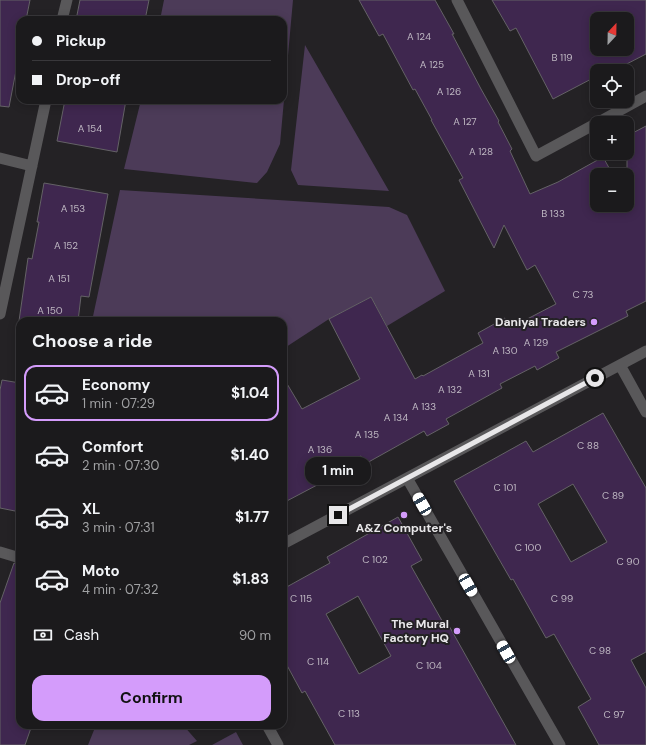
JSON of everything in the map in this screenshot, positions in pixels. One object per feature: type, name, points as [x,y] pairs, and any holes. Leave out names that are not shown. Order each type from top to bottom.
[{"type":"street","points":[[63,16],[67,0]]},
{"type":"street","points":[[457,0],[536,156],[590,127]]},
{"type":"street","points":[[610,116],[646,96]]},
{"type":"street","points":[[0,314],[45,104]]},
{"type":"street","points":[[0,158],[32,166]]},
{"type":"street","points":[[287,542],[646,351]]},
{"type":"street","points":[[620,364],[646,412]]},
{"type":"street","points":[[407,478],[560,745]]},
{"type":"street","points":[[0,552],[16,557]]},
{"type":"street","points":[[269,729],[278,745]]},
{"type":"shaded area","points":[[164,0],[293,0],[287,66],[287,16],[161,16]]},
{"type":"shaded area","points":[[305,45],[389,191],[298,185],[291,170]]},
{"type":"shaded area","points":[[140,104],[284,104],[280,144],[267,172],[257,183],[124,169]]},
{"type":"shaded area","points":[[120,190],[389,207],[407,215],[445,291],[387,326],[371,297],[329,319],[287,346],[287,317],[93,317]]},
{"type":"shaded area","points":[[94,729],[186,729],[197,741],[189,745],[88,745]]},
{"type":"shaded area","points":[[236,732],[243,745],[212,745]]},
{"type":"building","points":[[0,0],[30,0],[27,16],[16,16],[16,71],[9,107],[0,106]]},
{"type":"building","points":[[80,0],[149,0],[146,16],[77,16]]},
{"type":"building","points":[[359,0],[435,0],[499,121],[498,122],[512,149],[510,151],[530,194],[558,182],[598,160],[605,160],[609,168],[590,168],[590,212],[634,212],[634,168],[627,168],[627,160],[634,160],[634,132],[646,126],[646,301],[626,311],[628,316],[556,352],[559,358],[537,370],[535,366],[500,384],[502,388],[446,419],[449,424],[427,436],[424,431],[365,464],[361,456],[317,479],[319,484],[287,501],[287,384],[302,409],[360,379],[329,319],[371,297],[415,379],[483,343],[478,333],[505,318],[510,328],[556,304],[535,265],[527,270],[504,225],[494,248],[459,180],[463,178],[415,89],[413,90],[383,34],[379,36]]},
{"type":"building","points":[[492,0],[646,0],[646,54],[627,64],[590,64],[590,80],[553,99],[516,28],[510,31]]},
{"type":"building","points":[[64,104],[125,104],[117,152],[57,141]]},
{"type":"building","points":[[44,183],[108,194],[89,297],[81,296],[78,317],[20,317],[28,258],[32,259],[39,222],[37,222]]},
{"type":"building","points":[[2,380],[16,382],[16,511],[0,508],[0,390]]},
{"type":"building","points":[[603,413],[646,488],[646,652],[631,660],[646,688],[646,745],[599,745],[578,707],[591,699],[554,634],[546,638],[513,579],[511,580],[454,481],[526,441],[533,452]],"holes":[[[573,484],[607,542],[571,562],[538,504]]]},
{"type":"building","points":[[398,517],[422,560],[411,566],[445,626],[448,624],[516,745],[335,745],[305,691],[302,693],[287,665],[287,587],[330,563],[327,557]],"holes":[[[358,596],[391,656],[359,674],[326,614]]]},
{"type":"building","points":[[14,563],[16,564],[16,729],[31,729],[25,745],[0,745],[0,603]]},
{"type":"place","name":"Daniyal Traders","points":[[594,322]]},
{"type":"place","name":"A&Z Computer's","points":[[404,515]]},
{"type":"place","name":"The Mural Factory HQ","points":[[457,631]]},
{"type":"route","points":[[338,515],[595,378]]}]
